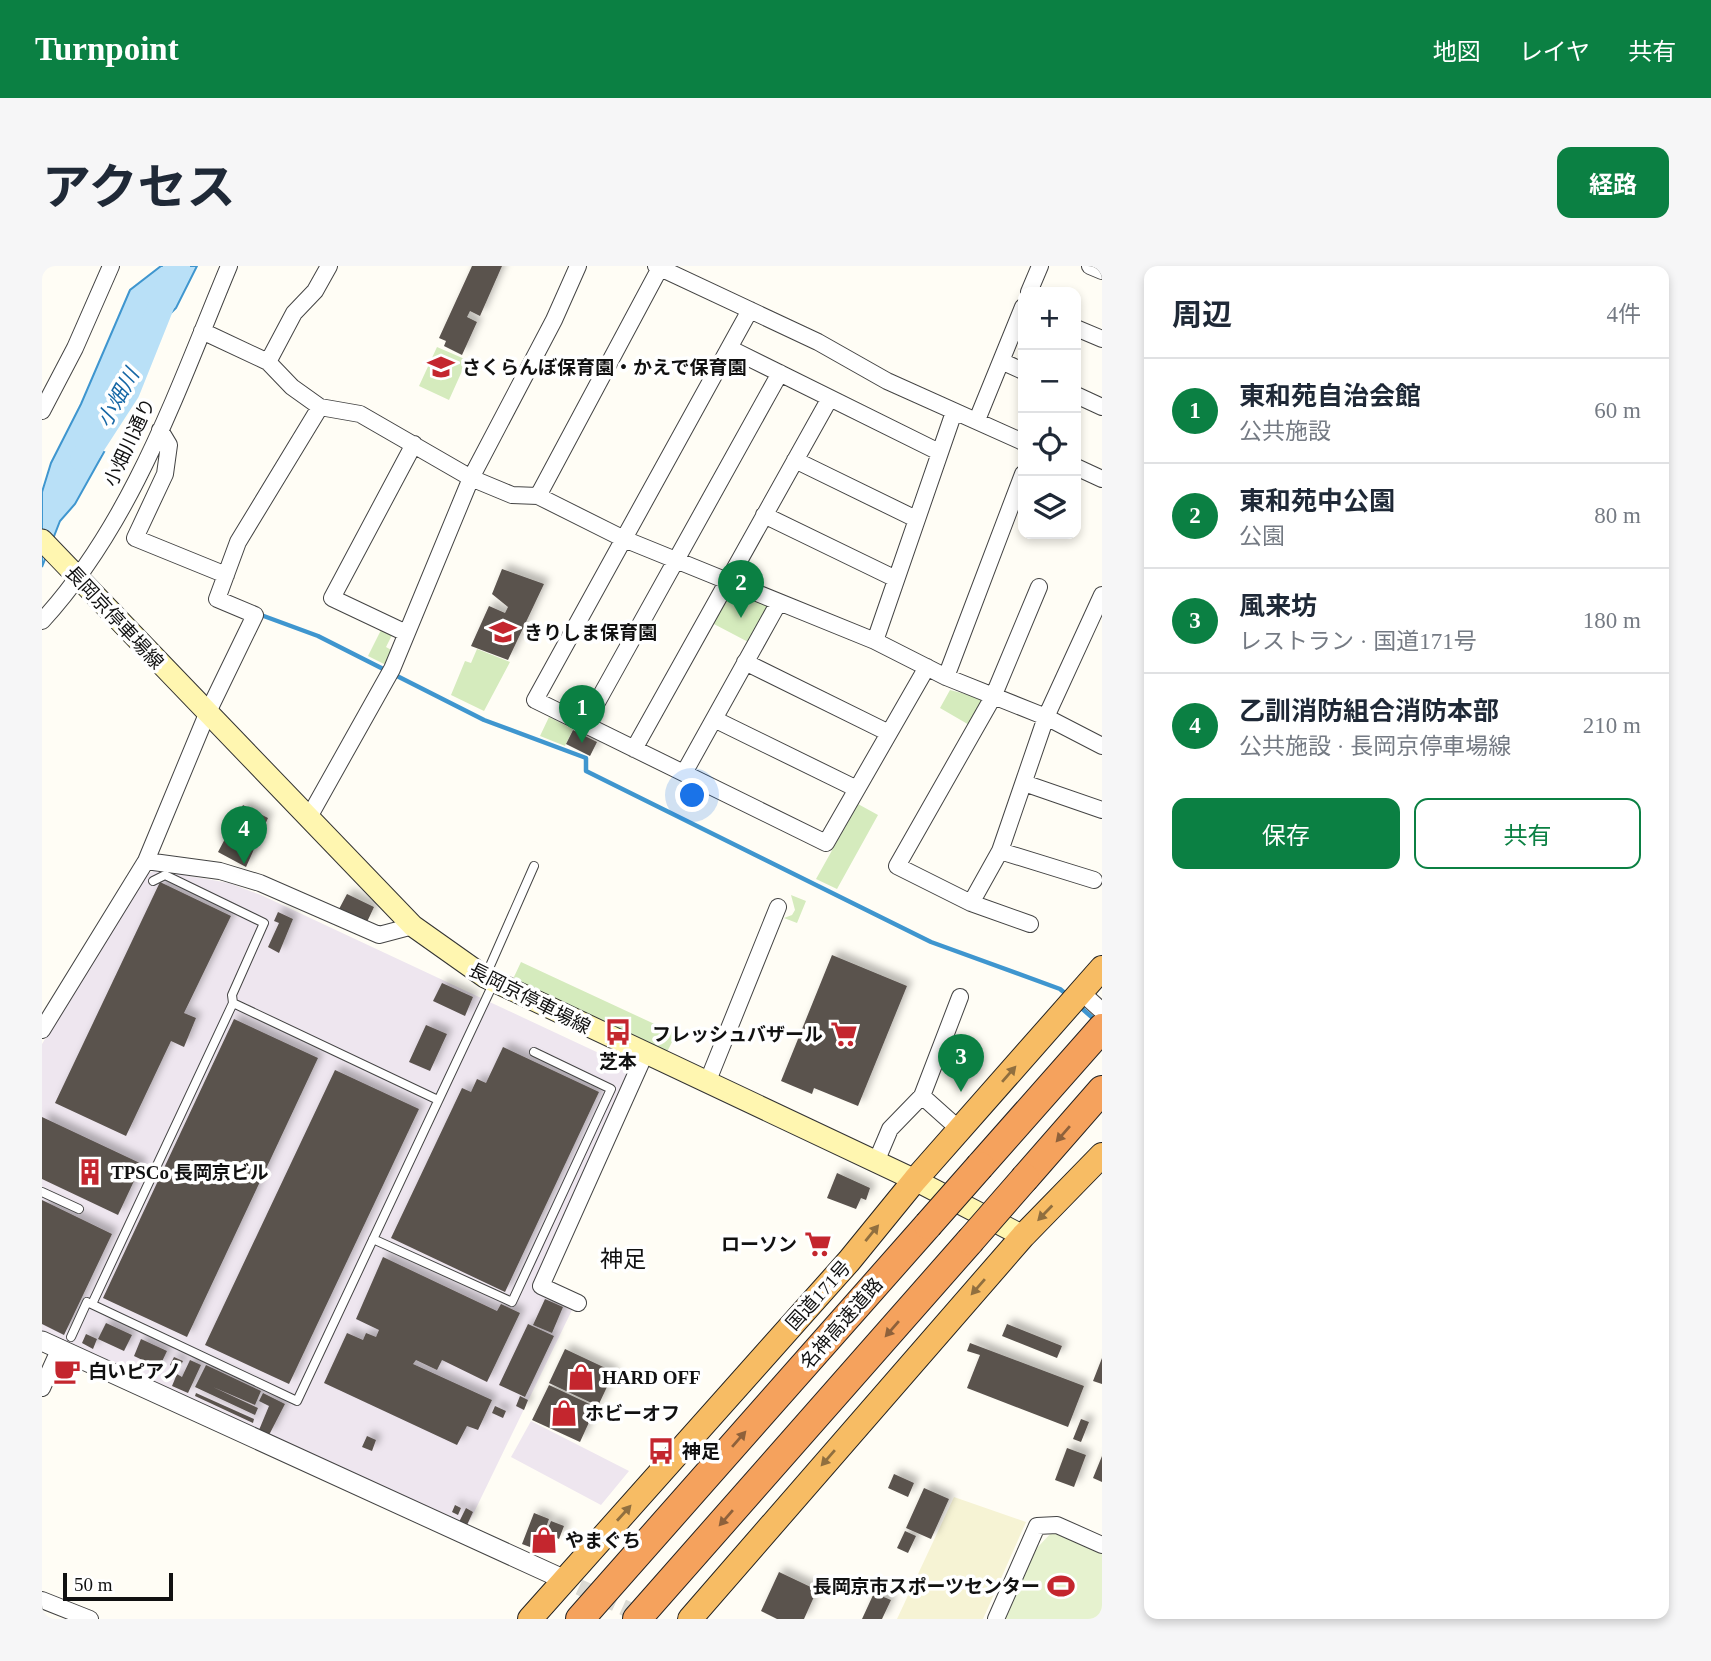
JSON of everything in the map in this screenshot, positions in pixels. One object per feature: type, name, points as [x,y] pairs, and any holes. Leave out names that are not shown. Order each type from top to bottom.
[{"type":"highway","name":"国道171号","points":[[530,1619],[572,1583],[849,1261],[915,1180],[1102,968]]},
{"type":"highway","name":"名神高速道路","points":[[580,1619],[1102,1028]]},
{"type":"highway","points":[[637,1619],[1102,1090]]},
{"type":"highway","points":[[690,1619],[1023,1236],[1102,1155]]},
{"type":"main road","name":"長岡京停車場線","points":[[42,540],[413,926],[489,979],[915,1180],[1023,1236]]},
{"type":"street","points":[[42,411],[75,348],[111,266]]},
{"type":"street","name":"小畑川通り","points":[[42,621],[75,575],[142,470],[229,266]]},
{"type":"street","points":[[268,362],[294,313],[315,291],[329,266]]},
{"type":"street","points":[[309,817],[390,673],[471,478],[554,320],[578,266]]},
{"type":"street","points":[[1031,287],[1040,266]]},
{"type":"street","points":[[1090,266],[1102,271]]},
{"type":"street","points":[[538,496],[659,267],[954,412],[1018,440]]},
{"type":"street","points":[[750,310],[535,700],[826,843],[927,667]]},
{"type":"street","points":[[977,420],[1018,319]]},
{"type":"street","points":[[1081,330],[1102,340]]},
{"type":"street","points":[[202,331],[268,362],[292,387],[320,407],[360,414],[471,478],[512,495],[538,496],[624,539],[875,641],[993,697],[1100,738]]},
{"type":"street","points":[[729,348],[939,452]]},
{"type":"street","points":[[1001,361],[1018,369]]},
{"type":"street","points":[[585,724],[780,373]]},
{"type":"street","points":[[1081,397],[1102,407]]},
{"type":"street","points":[[634,749],[830,398]]},
{"type":"street","points":[[42,1030],[146,861],[207,714],[255,615],[217,599],[238,542],[320,407]]},
{"type":"street","points":[[875,641],[954,412]]},
{"type":"street","points":[[160,430],[169,445],[167,466],[135,538],[226,575]]},
{"type":"street","points":[[406,632],[332,597],[414,444]]},
{"type":"street","points":[[795,460],[916,519]]},
{"type":"street","points":[[1081,469],[1102,479]]},
{"type":"street","points":[[946,677],[1022,476]]},
{"type":"street","points":[[764,515],[896,579]]},
{"type":"street","points":[[1030,924],[971,903],[897,866],[993,697],[1039,587]]},
{"type":"street","points":[[971,903],[1000,851],[1046,717],[1102,594]]},
{"type":"street","points":[[684,773],[779,602]]},
{"type":"street","points":[[745,662],[889,733]]},
{"type":"street","points":[[714,719],[857,789]]},
{"type":"street","points":[[1024,783],[1102,810]]},
{"type":"street","points":[[1000,851],[1094,880]]},
{"type":"street","points":[[146,861],[220,871],[260,883],[379,935],[413,926]]},
{"type":"street","points":[[707,1083],[778,907]]},
{"type":"street","points":[[876,1162],[890,1129],[922,1096],[960,997]]},
{"type":"street","points":[[1076,998],[1102,1011]]},
{"type":"street","points":[[578,1303],[541,1286],[645,1054]]},
{"type":"street","points":[[922,1096],[960,1130]]},
{"type":"street","points":[[42,1388],[58,1342],[572,1583]]},
{"type":"street","points":[[996,1619],[1037,1526],[1057,1525],[1102,1545]]},
{"type":"street","points":[[42,1600],[90,1619]]},
{"type":"lane","points":[[58,1342],[87,1302],[297,1401],[438,1100],[534,866]]},
{"type":"lane","points":[[92,1304],[233,1003],[232,995],[264,923],[165,875],[153,881]]},
{"type":"lane","points":[[233,1003],[438,1100]]},
{"type":"lane","points":[[373,1239],[512,1302],[611,1089],[534,1052]]},
{"type":"lane","points":[[42,1192],[79,1209]]},
{"type":"shaded area","points":[[156,870],[229,883],[261,895],[633,1069],[537,1286],[569,1304],[572,1310],[466,1529],[42,1333],[42,1044],[147,874]]},
{"type":"shaded area","points":[[531,1421],[629,1471],[601,1505],[511,1457]]},
{"type":"shaded area","points":[[954,1497],[1026,1522],[983,1619],[897,1619]]},
{"type":"green space","points":[[437,347],[467,360],[449,400],[419,386]]},
{"type":"green space","points":[[735,591],[767,605],[769,612],[752,644],[712,623],[728,594]]},
{"type":"green space","points":[[382,628],[393,633],[386,647],[393,651],[386,665],[368,656]]},
{"type":"green space","points":[[477,649],[510,662],[484,711],[451,695],[465,661],[471,663]]},
{"type":"green space","points":[[950,690],[981,698],[984,703],[971,726],[940,708]]},
{"type":"green space","points":[[549,717],[573,729],[565,746],[540,736]]},
{"type":"green space","points":[[858,804],[878,815],[837,889],[816,879]]},
{"type":"green space","points":[[791,895],[806,901],[797,923],[784,918],[792,915],[795,910]]},
{"type":"green space","points":[[521,962],[676,1034],[667,1052],[513,979]]},
{"type":"green space","name":"長岡京市スポーツセンター","points":[[1053,1531],[1102,1553],[1102,1619],[1004,1619],[1036,1549]]},
{"type":"water","points":[[161,266],[197,266],[176,308],[141,343],[110,392],[97,450],[104,452],[75,504],[60,521],[42,567],[42,492],[51,463],[81,404],[130,290]]},
{"type":"building","points":[[472,266],[502,266],[480,316],[470,311],[467,317],[477,322],[462,355],[444,346],[446,341],[439,338]]},
{"type":"building","points":[[502,569],[544,584],[508,660],[471,646],[489,606],[505,613],[508,607],[492,594]]},
{"type":"building","points":[[573,730],[597,742],[590,756],[566,744]]},
{"type":"building","points":[[243,805],[268,818],[246,867],[218,852]]},
{"type":"building","points":[[160,882],[231,916],[184,1013],[196,1018],[184,1047],[171,1041],[126,1136],[55,1103]]},
{"type":"building","points":[[347,894],[374,907],[367,922],[339,909]]},
{"type":"building","points":[[278,912],[293,919],[279,953],[268,947],[279,923],[274,921]]},
{"type":"building","name":"フレッシュバザール","points":[[832,955],[907,986],[858,1106],[814,1088],[812,1094],[781,1081]]},
{"type":"building","points":[[442,983],[473,997],[465,1016],[433,1001]]},
{"type":"building","points":[[234,1019],[318,1058],[187,1337],[103,1298]]},
{"type":"building","points":[[426,1025],[447,1034],[430,1071],[409,1062]]},
{"type":"building","points":[[503,1047],[599,1092],[505,1292],[391,1238],[462,1088],[471,1092],[477,1079],[486,1083]]},
{"type":"building","points":[[335,1070],[419,1109],[289,1384],[205,1345]]},
{"type":"building","name":"TPSCo 長岡京ビル","points":[[42,1117],[142,1164],[118,1215],[42,1179]]},
{"type":"building","points":[[837,1173],[870,1188],[866,1200],[861,1198],[856,1209],[827,1198]]},
{"type":"building","points":[[42,1200],[112,1234],[64,1335],[42,1324]]},
{"type":"building","points":[[383,1257],[497,1311],[501,1304],[520,1313],[487,1382],[442,1360],[437,1370],[416,1360],[413,1364],[492,1400],[478,1430],[467,1426],[457,1445],[324,1383],[347,1333],[363,1340],[366,1333],[376,1337],[379,1330],[356,1319]]},
{"type":"building","points":[[545,1299],[563,1307],[552,1333],[533,1325]]},
{"type":"building","points":[[106,1323],[132,1335],[124,1351],[98,1339]]},
{"type":"building","points":[[528,1324],[554,1336],[525,1397],[499,1385]]},
{"type":"building","points":[[1007,1324],[1062,1346],[1057,1358],[1002,1336]]},
{"type":"building","points":[[86,1334],[97,1339],[93,1349],[82,1343]]},
{"type":"building","points":[[141,1339],[167,1351],[159,1368],[134,1356]]},
{"type":"building","points":[[970,1343],[1084,1386],[1068,1427],[967,1388],[980,1355],[967,1351]]},
{"type":"building","name":"HARD OFF","points":[[565,1349],[614,1372],[598,1406],[549,1383]]},
{"type":"building","points":[[174,1357],[183,1361],[179,1369],[170,1365]]},
{"type":"building","points":[[1102,1358],[1102,1384],[1093,1381]]},
{"type":"building","points":[[190,1360],[201,1365],[188,1393],[172,1386],[177,1374],[182,1377]]},
{"type":"building","points":[[206,1365],[261,1391],[255,1405],[213,1387],[258,1408],[255,1415],[195,1387]]},
{"type":"building","name":"ホビーオフ","points":[[549,1385],[596,1407],[580,1442],[532,1420]]},
{"type":"building","points":[[196,1393],[254,1419],[253,1423],[195,1396]]},
{"type":"building","points":[[263,1393],[285,1404],[269,1435],[259,1430],[269,1406],[259,1401]]},
{"type":"building","points":[[520,1396],[528,1400],[524,1410],[516,1406]]},
{"type":"building","points":[[495,1406],[506,1411],[503,1418],[492,1413]]},
{"type":"building","points":[[1081,1419],[1089,1422],[1081,1442],[1073,1439]]},
{"type":"building","points":[[367,1436],[376,1440],[372,1451],[362,1447]]},
{"type":"building","points":[[1067,1448],[1086,1455],[1074,1487],[1055,1480]]},
{"type":"building","points":[[1102,1456],[1102,1482],[1093,1478]]},
{"type":"building","points":[[894,1474],[914,1483],[908,1497],[888,1488]]},
{"type":"building","points":[[924,1488],[949,1499],[931,1539],[906,1528]]},
{"type":"building","points":[[455,1505],[461,1508],[458,1515],[452,1512]]},
{"type":"building","points":[[466,1508],[473,1512],[467,1525],[459,1522]]},
{"type":"building","points":[[534,1513],[549,1519],[538,1550],[522,1544]]},
{"type":"building","points":[[551,1521],[564,1526],[559,1539],[546,1533]]},
{"type":"building","points":[[905,1531],[916,1536],[908,1553],[897,1548]]},
{"type":"building","points":[[779,1572],[817,1590],[804,1619],[777,1619],[761,1611]]},
{"type":"building","points":[[874,1593],[891,1600],[882,1619],[862,1619]]},
{"type":"waterway","name":"小畑川","points":[[83,459],[127,391],[177,266]]},
{"type":"waterway","points":[[261,615],[318,636],[484,720],[586,758],[586,771],[931,942],[1060,989],[1066,994]]},
{"type":"waterway","points":[[1078,1005],[1095,1020]]},
{"type":"tunnel","points":[[579,1587],[647,1618]]},
{"type":"place","name":"さくらんぼ保育園・かえで保育園","points":[[441,367]]},
{"type":"place","name":"東和苑中公園","points":[[741,618]]},
{"type":"place","name":"きりしま保育園","points":[[503,632]]},
{"type":"place","name":"東和苑自治会館","points":[[582,743]]},
{"type":"place","name":"乙訓消防組合消防本部","points":[[244,864]]},
{"type":"place","name":"芝本","points":[[618,1032]]},
{"type":"place","name":"フレッシュバザール","points":[[844,1034]]},
{"type":"place","name":"風来坊","points":[[961,1092]]},
{"type":"place","name":"TPSCo 長岡京ビル","points":[[90,1172]]},
{"type":"place","name":"ローソン","points":[[818,1244]]},
{"type":"place","name":"白いピアノ","points":[[67,1371]]},
{"type":"place","name":"HARD OFF","points":[[581,1377]]},
{"type":"place","name":"ホビーオフ","points":[[564,1413]]},
{"type":"place","name":"神足","points":[[661,1451]]},
{"type":"place","name":"やまぐち","points":[[544,1540]]},
{"type":"place","name":"長岡京市スポーツセンター","points":[[1061,1586]]},
{"type":"district","name":"神足","points":[[623,1259]]}]
